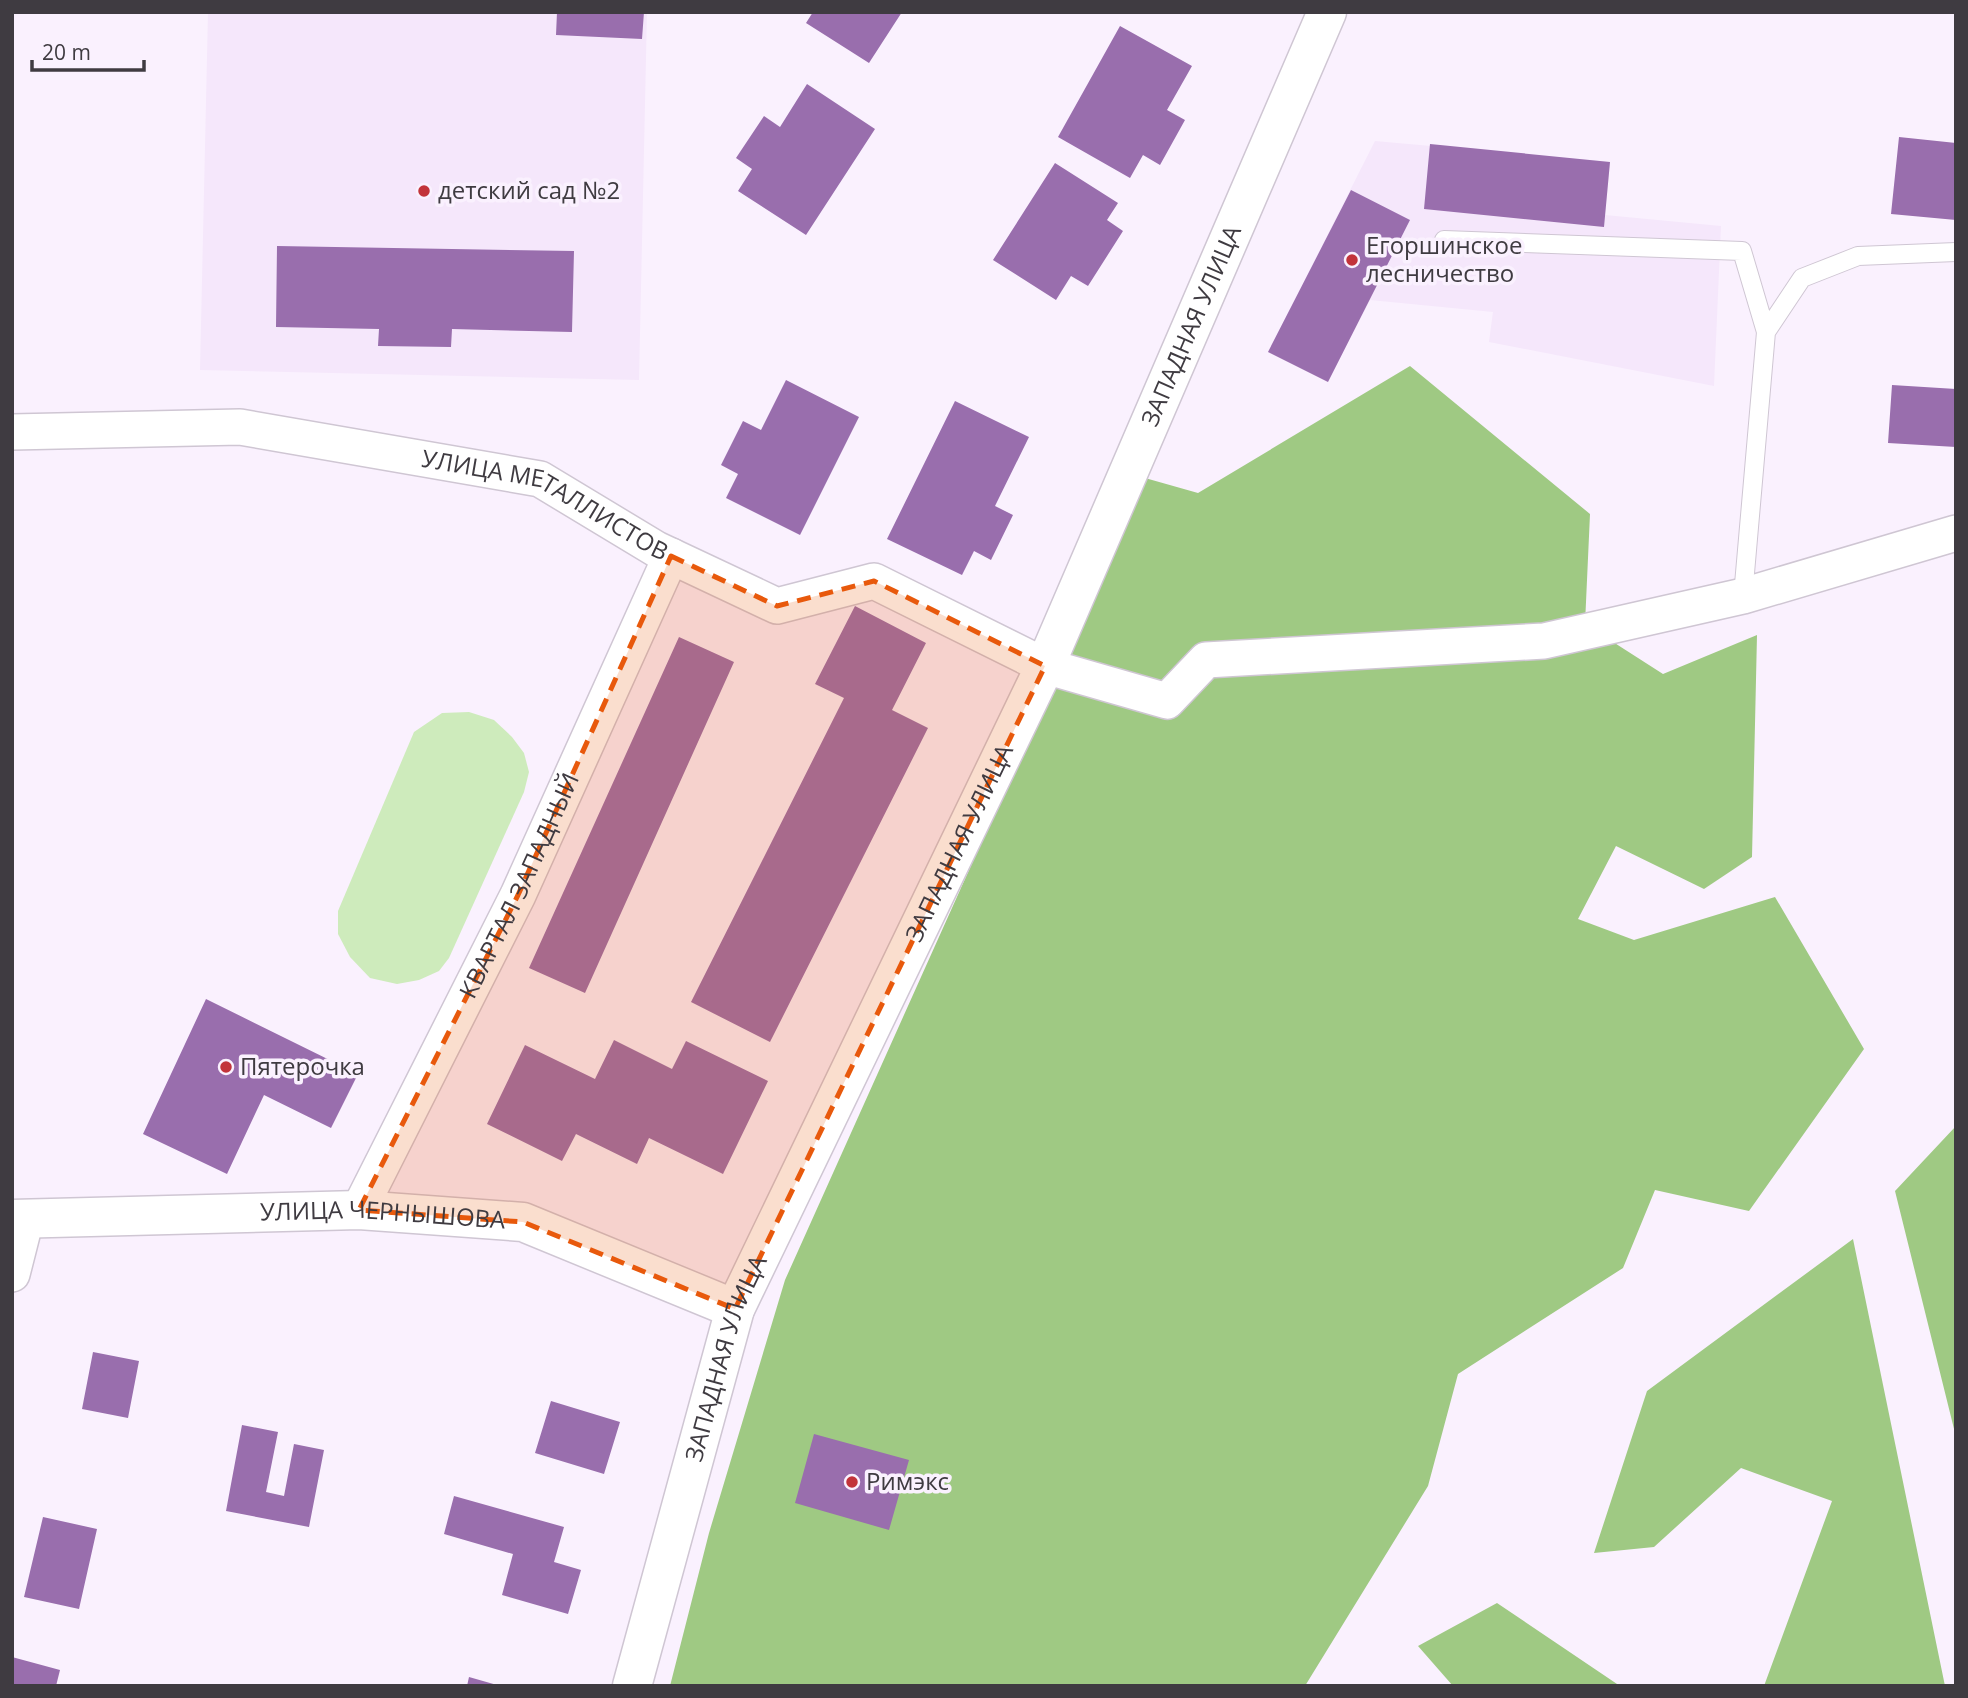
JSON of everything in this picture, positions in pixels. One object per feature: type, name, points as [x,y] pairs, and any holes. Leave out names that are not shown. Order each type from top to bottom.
[{"type":"street","name":"ЗАПАДНАЯ УЛИЦА","points":[[632,1686],[734,1308],[1045,666],[1326,12]]},
{"type":"street","name":"УЛИЦА МЕТАЛЛИСТОВ","points":[[12,432],[240,427],[540,479],[671,556],[777,606],[874,581],[1045,666],[1167,701],[1206,660],[1544,641],[1743,596]]},
{"type":"street","points":[[1743,596],[1956,533]]},
{"type":"street","name":"КВАРТАЛ ЗАПАДНЫЙ","points":[[359,1210],[518,895],[671,556]]},
{"type":"street","name":"УЛИЦА ЧЕРНЫШОВА","points":[[19,1219],[359,1210],[523,1222],[734,1308]]},
{"type":"street","points":[[12,1274],[19,1219]]},
{"type":"lane","points":[[1444,240],[1741,251],[1766,332],[1743,596]]},
{"type":"lane","points":[[1766,332],[1802,278],[1858,256],[1956,251]]},
{"type":"highlighted area","points":[[671,556],[777,606],[874,581],[1045,666],[735,1309],[523,1222],[359,1210],[518,895]]},
{"type":"shaded area","name":"детский сад №2","points":[[208,12],[647,12],[639,380],[200,370]]},
{"type":"shaded area","name":"Егоршинское лесничество","points":[[1375,141],[1610,162],[1605,215],[1721,226],[1714,386],[1489,342],[1493,312],[1370,300],[1328,382],[1268,352]]},
{"type":"green space","points":[[1410,366],[1590,514],[1585,624],[1663,674],[1757,635],[1752,857],[1704,889],[1616,846],[1578,919],[1634,940],[1775,897],[1864,1049],[1749,1211],[1655,1190],[1623,1268],[1458,1374],[1428,1486],[1305,1686],[670,1686],[709,1533],[785,1280],[1145,478],[1198,493]]},
{"type":"green space","points":[[469,712],[494,720],[524,753],[529,772],[524,792],[449,958],[439,971],[419,980],[397,984],[370,978],[350,957],[338,934],[338,911],[414,732],[442,713]]},
{"type":"green space","points":[[1956,1126],[1956,1437],[1895,1191]]},
{"type":"green space","points":[[1853,1239],[1945,1686],[1764,1686],[1832,1501],[1741,1468],[1654,1547],[1594,1553],[1647,1391]]},
{"type":"green space","points":[[1497,1603],[1620,1686],[1453,1686],[1418,1646]]},
{"type":"building","points":[[557,12],[644,12],[642,39],[556,35]]},
{"type":"building","points":[[813,12],[902,12],[869,63],[806,23]]},
{"type":"building","points":[[1120,26],[1192,66],[1167,110],[1185,120],[1160,165],[1143,155],[1130,178],[1058,137]]},
{"type":"building","points":[[807,84],[875,129],[806,235],[738,191],[752,169],[736,158],[764,116],[780,127]]},
{"type":"building","points":[[1899,137],[1956,143],[1956,220],[1891,214]]},
{"type":"building","points":[[1430,144],[1610,162],[1604,227],[1424,209]]},
{"type":"building","points":[[1055,163],[1118,203],[1107,220],[1123,231],[1088,286],[1071,276],[1056,300],[993,260]]},
{"type":"building","name":"Егоршинское лесничество","points":[[1351,190],[1410,220],[1328,382],[1268,352]]},
{"type":"building","name":"детский сад №2","points":[[277,246],[574,251],[572,332],[452,329],[451,347],[378,346],[379,329],[276,327]]},
{"type":"building","points":[[786,380],[859,417],[800,535],[726,498],[738,474],[721,465],[743,421],[761,430]]},
{"type":"building","points":[[1892,385],[1956,389],[1956,447],[1888,443]]},
{"type":"building","points":[[955,401],[1029,437],[995,506],[1013,515],[991,560],[974,551],[962,575],[887,539]]},
{"type":"building","points":[[855,606],[926,643],[892,710],[928,728],[770,1042],[691,1002],[844,698],[815,684]]},
{"type":"building","points":[[679,637],[734,662],[585,993],[529,968]]},
{"type":"building","name":"Пятерочка","points":[[206,999],[358,1074],[331,1128],[264,1095],[227,1174],[143,1134]]},
{"type":"building","points":[[614,1040],[672,1069],[686,1041],[768,1081],[723,1174],[649,1138],[637,1164],[576,1134],[562,1161],[487,1124],[525,1045],[595,1079]]},
{"type":"building","points":[[93,1352],[139,1361],[128,1418],[82,1409]]},
{"type":"building","points":[[551,1401],[620,1422],[604,1474],[535,1453]]},
{"type":"building","points":[[242,1425],[278,1432],[266,1492],[284,1496],[294,1444],[324,1450],[309,1527],[226,1511]]},
{"type":"building","name":"Римэкс","points":[[814,1434],[909,1460],[889,1530],[795,1503]]},
{"type":"building","points":[[454,1496],[564,1527],[554,1562],[581,1570],[568,1614],[502,1595],[513,1554],[444,1534]]},
{"type":"building","points":[[43,1517],[97,1529],[79,1609],[24,1597]]},
{"type":"building","points":[[12,1657],[60,1670],[56,1686],[12,1686]]},
{"type":"building","points":[[469,1677],[497,1685],[497,1686],[467,1686]]},
{"type":"place","name":"детский сад №2","points":[[424,191]]},
{"type":"place","name":"Егоршинское лесничество","points":[[1352,260]]},
{"type":"place","name":"Пятерочка","points":[[226,1067]]},
{"type":"place","name":"Римэкс","points":[[852,1482]]}]
